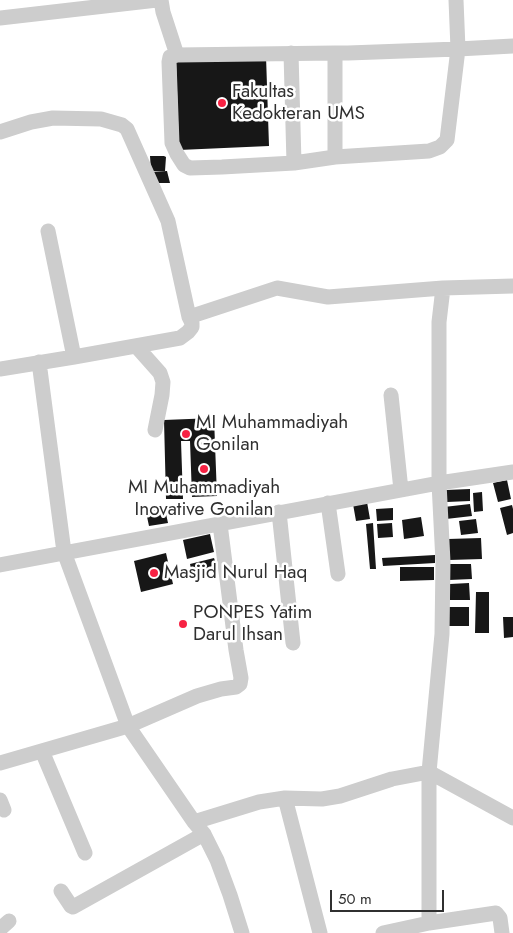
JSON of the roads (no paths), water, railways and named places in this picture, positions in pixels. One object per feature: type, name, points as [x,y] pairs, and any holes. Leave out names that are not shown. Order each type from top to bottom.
[{"type":"street","points":[[0,18],[159,0],[177,55]]},
{"type":"street","points":[[456,0],[458,49],[447,140],[440,148],[429,151],[294,163],[190,168],[184,165],[177,154],[172,143],[170,57],[177,55],[335,53],[458,49],[513,46]]},
{"type":"street","points":[[291,53],[294,163]]},
{"type":"street","points":[[335,53],[335,158]]},
{"type":"street","points":[[0,132],[31,122],[53,118],[101,119],[122,125],[127,129],[168,221],[195,315],[192,328],[180,338],[0,369]]},
{"type":"street","points":[[48,231],[74,357]]},
{"type":"street","points":[[195,315],[278,288],[328,297],[443,288],[513,286]]},
{"type":"street","points":[[429,923],[429,772],[442,634],[443,562],[440,483],[439,322],[443,288]]},
{"type":"street","points":[[136,346],[160,373],[163,382],[155,430]]},
{"type":"street","points":[[39,362],[64,552],[128,726],[199,828],[217,860],[242,933]]},
{"type":"street","points":[[391,395],[401,490]]},
{"type":"street","points":[[0,565],[328,503],[513,472]]},
{"type":"street","points":[[328,503],[338,574]]},
{"type":"street","points":[[279,512],[293,643]]},
{"type":"street","points":[[0,762],[128,726],[197,696],[236,687],[240,684],[241,678],[220,524]]},
{"type":"street","points":[[42,751],[85,853]]},
{"type":"street","points":[[61,892],[71,906],[74,907],[199,828],[259,802],[285,798],[322,799],[340,796],[392,779],[429,772],[513,818]]},
{"type":"street","points":[[285,798],[320,933]]},
{"type":"street","points":[[383,933],[429,923],[496,914],[500,918],[502,933]]},
{"type":"place","name":"Fakultas Kedokteran UMS","points":[[222,103]]},
{"type":"place","name":"MI Muhammadiyah Gonilan","points":[[186,434]]},
{"type":"place","name":"MI Muhammadiyah Inovative Gonilan","points":[[204,469]]},
{"type":"place","name":"Masjid Nurul Haq","points":[[154,573]]},
{"type":"place","name":"PONPES Yatim Darul Ihsan","points":[[183,624]]}]
